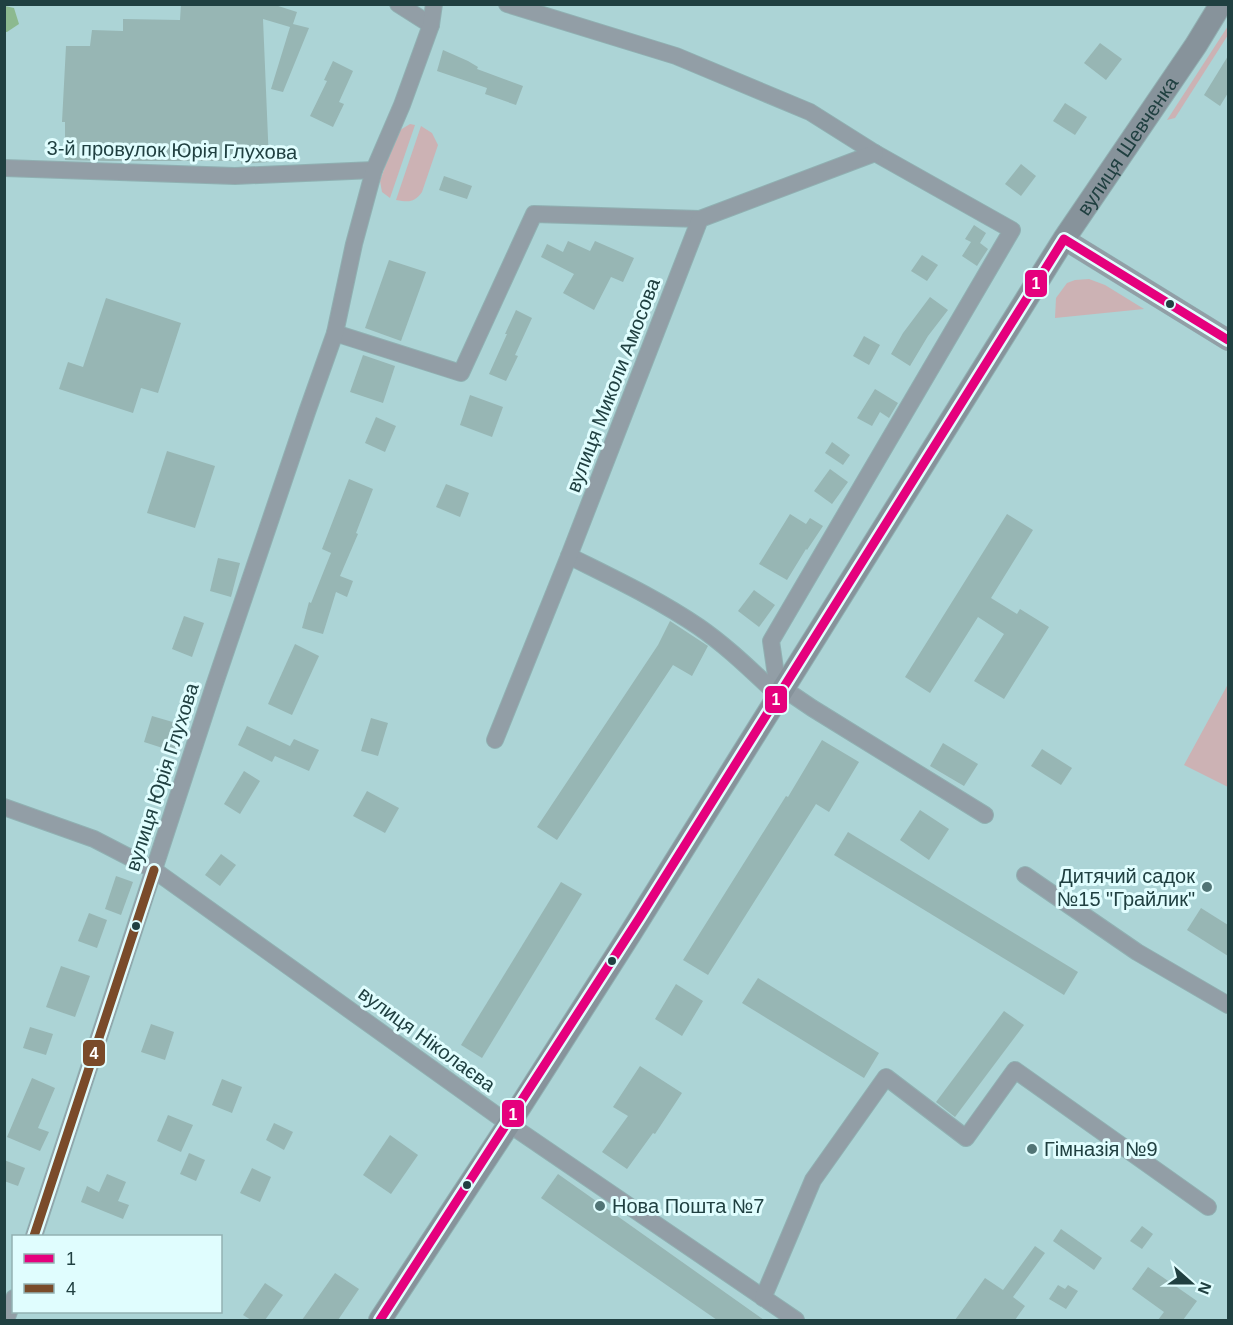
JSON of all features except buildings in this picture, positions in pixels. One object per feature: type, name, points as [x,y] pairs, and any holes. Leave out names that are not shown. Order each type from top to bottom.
[{"type":"main road","name":"вулиця Шевченка","points":[[380,1320],[630,934],[1064,239],[1196,45],[1221,4]]},
{"type":"street","points":[[398,4],[431,25]]},
{"type":"street","name":"вулиця Юрія Глухова","points":[[34,1235],[225,654],[335,333],[354,244],[374,170],[402,105],[431,25],[434,4]]},
{"type":"street","points":[[507,4],[676,56],[810,112],[875,153],[1012,230],[771,641],[781,692]]},
{"type":"street","points":[[335,333],[461,373],[534,214],[700,219],[875,153]]},
{"type":"street","name":"3-й провулок Юрія Глухова","points":[[4,168],[235,176],[374,170]]},
{"type":"street","name":"вулиця Миколи Амосова","points":[[495,740],[700,219]]},
{"type":"street","points":[[1064,239],[1228,340]]},
{"type":"street","points":[[569,556],[652,598],[700,628],[781,692],[863,739],[985,815]]},
{"type":"street","name":"вулиця Ніколаєва","points":[[4,807],[94,839],[154,870],[509,1124],[796,1320]]},
{"type":"street","points":[[1025,875],[1137,952],[1228,1005]]},
{"type":"street","points":[[763,1298],[813,1180],[886,1077],[966,1138],[1015,1070],[1208,1207]]},
{"type":"street","points":[[6,1320],[12,1304]]},
{"type":"shaded area","points":[[5,6],[14,8],[19,24],[7,32],[5,32]]},
{"type":"shaded area","points":[[1228,26],[1228,35],[1175,118],[1167,120]]},
{"type":"shaded area","points":[[410,124],[415,125],[390,198],[382,192],[380,181],[397,132]]},
{"type":"shaded area","points":[[421,126],[432,133],[438,145],[422,192],[411,201],[396,200]]},
{"type":"shaded area","points":[[1089,279],[1105,285],[1144,309],[1055,318],[1056,298],[1067,283]]},
{"type":"shaded area","points":[[1228,684],[1228,787],[1184,765]]},
{"type":"transit line","name":"1","points":[[380,1320],[640,917],[1064,239],[1228,340]]},
{"type":"transit line","name":"4","points":[[34,1235],[154,870]]},
{"type":"place","name":"Дитячий садок №15 \"Грайлик\"","points":[[1207,887]]},
{"type":"place","name":"Гімназія №9","points":[[1032,1149]]},
{"type":"place","name":"Нова Пошта №7","points":[[600,1206]]}]
